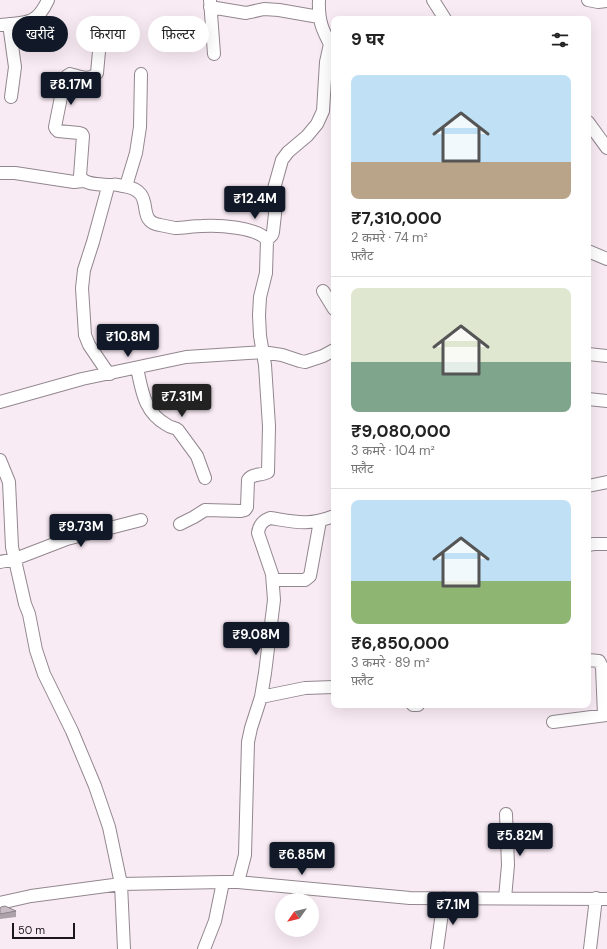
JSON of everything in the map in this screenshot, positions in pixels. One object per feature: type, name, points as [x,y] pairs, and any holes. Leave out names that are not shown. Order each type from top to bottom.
[{"type":"street","points":[[11,97],[15,67],[4,25],[29,22],[44,10],[48,0]]},
{"type":"street","points":[[319,0],[320,25],[331,45]]},
{"type":"street","points":[[433,0],[443,16]]},
{"type":"street","points":[[588,0],[598,2],[607,1]]},
{"type":"street","points":[[214,54],[210,4],[246,13],[264,9],[284,10],[319,17]]},
{"type":"street","points":[[180,524],[205,510],[245,510],[247,507],[249,478],[268,472],[269,426],[265,364],[260,336],[259,316],[260,296],[266,273],[267,240],[273,232],[275,214],[273,192],[282,160],[288,152],[307,136],[317,124],[323,110],[326,62],[331,50]]},
{"type":"street","points":[[84,181],[80,176],[82,134],[58,131],[55,127],[62,92],[68,76],[70,74],[90,78],[97,73],[99,52]]},
{"type":"street","points":[[126,186],[136,153],[140,128],[141,74]]},
{"type":"street","points":[[591,126],[607,148]]},
{"type":"street","points":[[0,173],[15,173],[74,182],[84,181],[131,187],[142,194],[147,218],[149,222],[155,225],[174,228],[203,226],[231,227],[259,233],[267,240]]},
{"type":"street","points":[[110,185],[106,192],[84,270],[82,288],[85,335],[89,344],[110,374]]},
{"type":"street","points":[[591,253],[607,259]]},
{"type":"street","points":[[323,291],[331,304]]},
{"type":"street","points":[[0,402],[82,379],[186,357],[262,352],[282,355],[305,362],[331,352]]},
{"type":"street","points":[[591,354],[607,356]]},
{"type":"street","points":[[137,368],[144,400],[150,410],[167,426],[178,430],[197,456],[204,478]]},
{"type":"street","points":[[591,400],[607,401]]},
{"type":"street","points":[[0,460],[9,482],[11,534],[14,558],[29,614],[36,650],[44,674],[72,731],[95,786],[109,827],[122,884],[124,949]]},
{"type":"street","points":[[591,485],[607,482]]},
{"type":"street","points":[[238,882],[245,855],[248,742],[261,697],[274,600],[272,574],[258,533],[259,527],[264,521],[270,518],[304,523],[320,521],[331,517]]},
{"type":"street","points":[[0,562],[68,539],[141,520]]},
{"type":"street","points":[[273,580],[305,580],[310,576],[320,521]]},
{"type":"street","points":[[591,545],[607,544]]},
{"type":"street","points":[[553,722],[605,715],[602,667],[599,661],[591,660]]},
{"type":"street","points":[[261,697],[305,688],[331,686]]},
{"type":"street","points":[[505,898],[508,865],[506,814]]},
{"type":"street","points":[[204,949],[215,922],[223,882]]},
{"type":"street","points":[[0,903],[31,896],[122,884],[223,882],[238,882],[410,898],[602,899],[590,949]]},
{"type":"street","points":[[437,949],[444,898]]},
{"type":"building","points":[[5,906],[16,911],[0,914],[0,908]]}]
